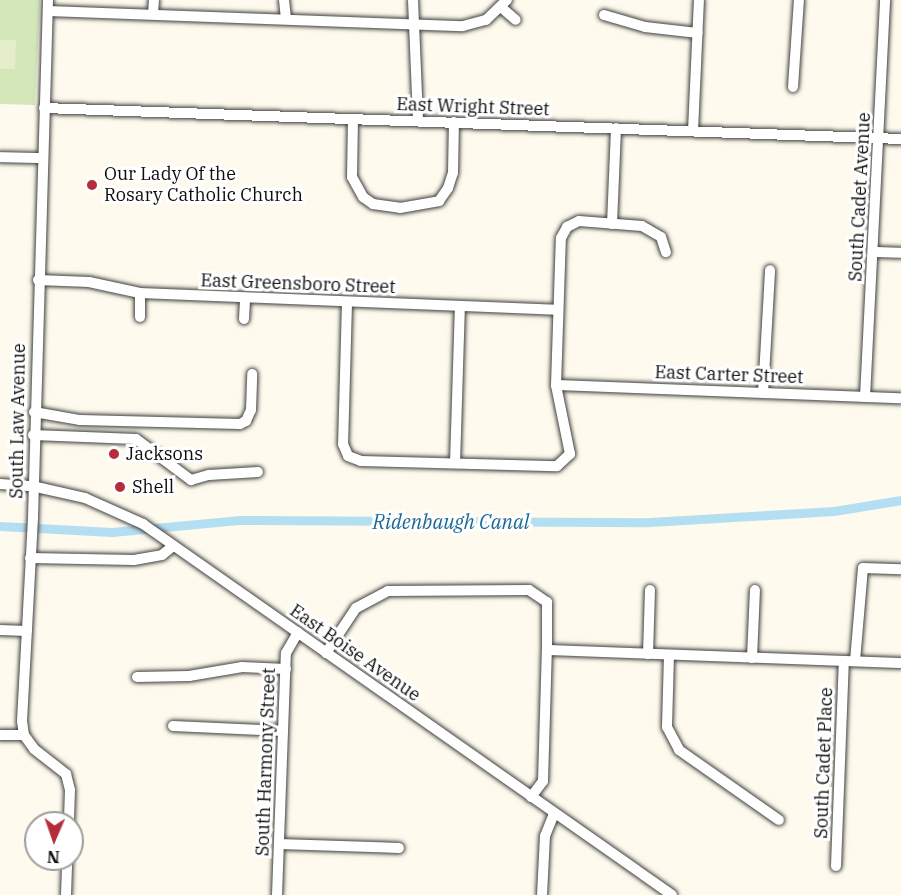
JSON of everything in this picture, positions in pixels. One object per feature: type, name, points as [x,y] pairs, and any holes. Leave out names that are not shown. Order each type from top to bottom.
[{"type":"street","points":[[153,14],[154,0]]},
{"type":"street","points":[[284,0],[286,19]]},
{"type":"street","points":[[413,0],[418,121]]},
{"type":"street","points":[[693,131],[699,0]]},
{"type":"street","points":[[793,87],[799,0]]},
{"type":"street","name":"South Cadet Avenue","points":[[865,397],[880,138],[885,0]]},
{"type":"street","points":[[48,5],[153,14],[464,26],[486,20],[505,4],[516,20]]},
{"type":"street","name":"South Law Avenue","points":[[24,735],[33,518],[33,435],[48,5]]},
{"type":"street","points":[[604,15],[645,27],[698,33]]},
{"type":"street","name":"East Wright Street","points":[[44,108],[901,139]]},
{"type":"street","points":[[353,119],[352,177],[363,197],[373,204],[400,208],[439,201],[448,188],[453,173],[454,123]]},
{"type":"street","points":[[612,224],[616,128]]},
{"type":"street","points":[[0,157],[42,158]]},
{"type":"street","points":[[347,303],[343,444],[348,456],[361,461],[557,466],[566,462],[570,440],[556,385],[561,238],[567,227],[579,221],[652,229],[661,237],[666,252]]},
{"type":"street","points":[[874,252],[901,253]]},
{"type":"street","points":[[763,393],[770,270]]},
{"type":"street","name":"East Greensboro Street","points":[[38,280],[89,282],[140,293],[558,310]]},
{"type":"street","points":[[140,293],[140,317]]},
{"type":"street","points":[[244,319],[245,298]]},
{"type":"street","points":[[455,463],[460,307]]},
{"type":"street","points":[[34,412],[80,420],[240,424],[246,422],[251,410],[252,374]]},
{"type":"street","name":"East Carter Street","points":[[556,385],[901,398]]},
{"type":"street","points":[[33,435],[136,439],[191,480],[209,475],[258,472]]},
{"type":"street","name":"East Boise Avenue","points":[[0,484],[32,486],[85,498],[142,524],[672,895]]},
{"type":"street","points":[[30,558],[134,560],[162,555],[173,546]]},
{"type":"street","name":"South Cadet Place","points":[[836,866],[850,661],[859,575],[863,568],[901,569]]},
{"type":"street","points":[[326,653],[356,608],[388,591],[529,590],[547,602],[543,781],[531,797]]},
{"type":"street","points":[[648,654],[650,590]]},
{"type":"street","points":[[752,658],[755,590]]},
{"type":"street","points":[[0,630],[27,631]]},
{"type":"street","name":"South Harmony Street","points":[[277,895],[286,653],[298,632]]},
{"type":"street","points":[[547,650],[901,663]]},
{"type":"street","points":[[669,655],[667,727],[679,750],[779,820]]},
{"type":"street","points":[[137,677],[189,676],[242,667],[286,669]]},
{"type":"street","points":[[173,726],[283,732]]},
{"type":"street","points":[[0,735],[24,735],[34,749],[66,774],[70,790],[69,811]]},
{"type":"street","points":[[542,895],[544,836],[555,814]]},
{"type":"street","points":[[279,844],[399,848]]},
{"type":"street","points":[[66,895],[67,871]]},
{"type":"green space","points":[[0,0],[40,0],[35,105],[0,104]]},
{"type":"green space","points":[[0,40],[16,40],[15,69],[0,69]]},
{"type":"waterway","name":"Ridenbaugh Canal","points":[[0,526],[112,532],[240,520],[650,522],[834,511],[901,500]]},
{"type":"place","name":"Our Lady Of the Rosary Catholic Church","points":[[92,185]]},
{"type":"place","name":"Jacksons","points":[[114,454]]},
{"type":"place","name":"Shell","points":[[120,487]]}]
